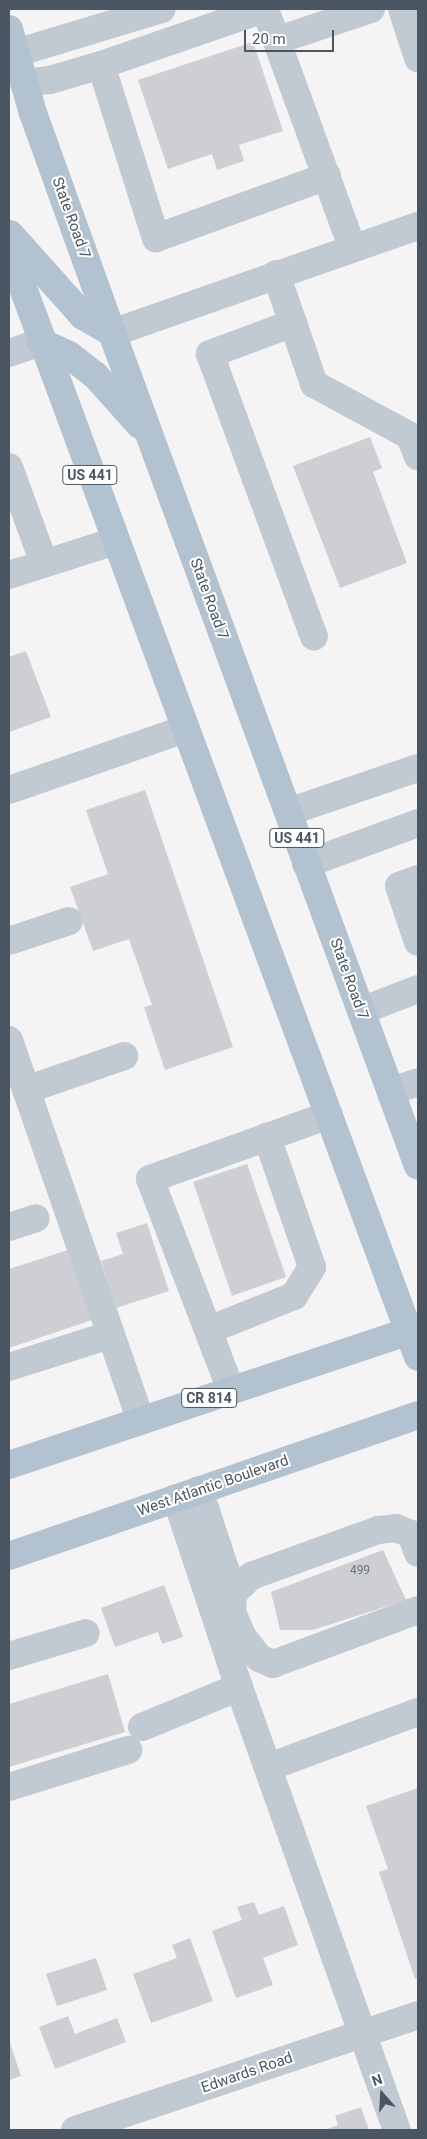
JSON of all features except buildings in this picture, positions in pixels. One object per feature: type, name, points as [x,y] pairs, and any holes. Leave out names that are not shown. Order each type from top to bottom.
[{"type":"main road","name":"State Road 7","points":[[12,41],[24,83],[112,333],[418,1166]]},
{"type":"main road","points":[[9,233],[83,316],[112,333]]},
{"type":"main road","name":"US 441","points":[[9,250],[41,342],[328,1115],[414,1329],[418,1357]]},
{"type":"main road","points":[[41,342],[69,355],[95,376],[149,435]]},
{"type":"main road","name":"CR 814","points":[[9,1465],[414,1329]]},
{"type":"main road","name":"West Atlantic Boulevard","points":[[9,1556],[418,1415]]},
{"type":"street","points":[[12,41],[89,19],[162,9]]},
{"type":"street","points":[[24,83],[50,80],[101,65],[264,9],[278,40],[352,247]]},
{"type":"street","points":[[278,40],[371,9]]},
{"type":"street","points":[[402,9],[418,58]]},
{"type":"street","points":[[101,65],[156,238],[327,176]]},
{"type":"street","points":[[112,333],[352,247],[418,226]]},
{"type":"street","points":[[276,274],[314,384],[410,436],[418,457]]},
{"type":"street","points":[[293,323],[210,354],[314,636]]},
{"type":"street","points":[[9,353],[41,342]]},
{"type":"street","points":[[9,467],[44,563]]},
{"type":"street","points":[[9,575],[115,541]]},
{"type":"street","points":[[9,790],[185,729]]},
{"type":"street","points":[[288,812],[418,768]]},
{"type":"street","points":[[306,864],[418,823]]},
{"type":"street","points":[[418,879],[399,886],[418,942]]},
{"type":"street","points":[[9,941],[69,921]]},
{"type":"street","points":[[361,1011],[418,989]]},
{"type":"street","points":[[9,1040],[141,1421]]},
{"type":"street","points":[[26,1090],[124,1056]]},
{"type":"street","points":[[391,1091],[418,1082]]},
{"type":"street","points":[[231,1390],[150,1179],[328,1115]]},
{"type":"street","points":[[209,1330],[294,1296],[312,1267],[267,1137]]},
{"type":"street","points":[[9,1227],[36,1218]]},
{"type":"street","points":[[9,1367],[110,1335]]},
{"type":"street","points":[[187,1494],[233,1593],[232,1612],[242,1636],[259,1658],[273,1664],[418,1610]]},
{"type":"street","points":[[187,1494],[239,1687],[269,1767],[360,2034],[397,2130]]},
{"type":"street","points":[[233,1593],[251,1576],[378,1530],[396,1528],[411,1534],[418,1552]]},
{"type":"street","points":[[9,1656],[86,1633]]},
{"type":"street","points":[[9,1787],[135,1739],[239,1687]]},
{"type":"street","points":[[269,1767],[418,1712]]},
{"type":"street","name":"Edwards Road","points":[[75,2130],[418,2015]]}]
